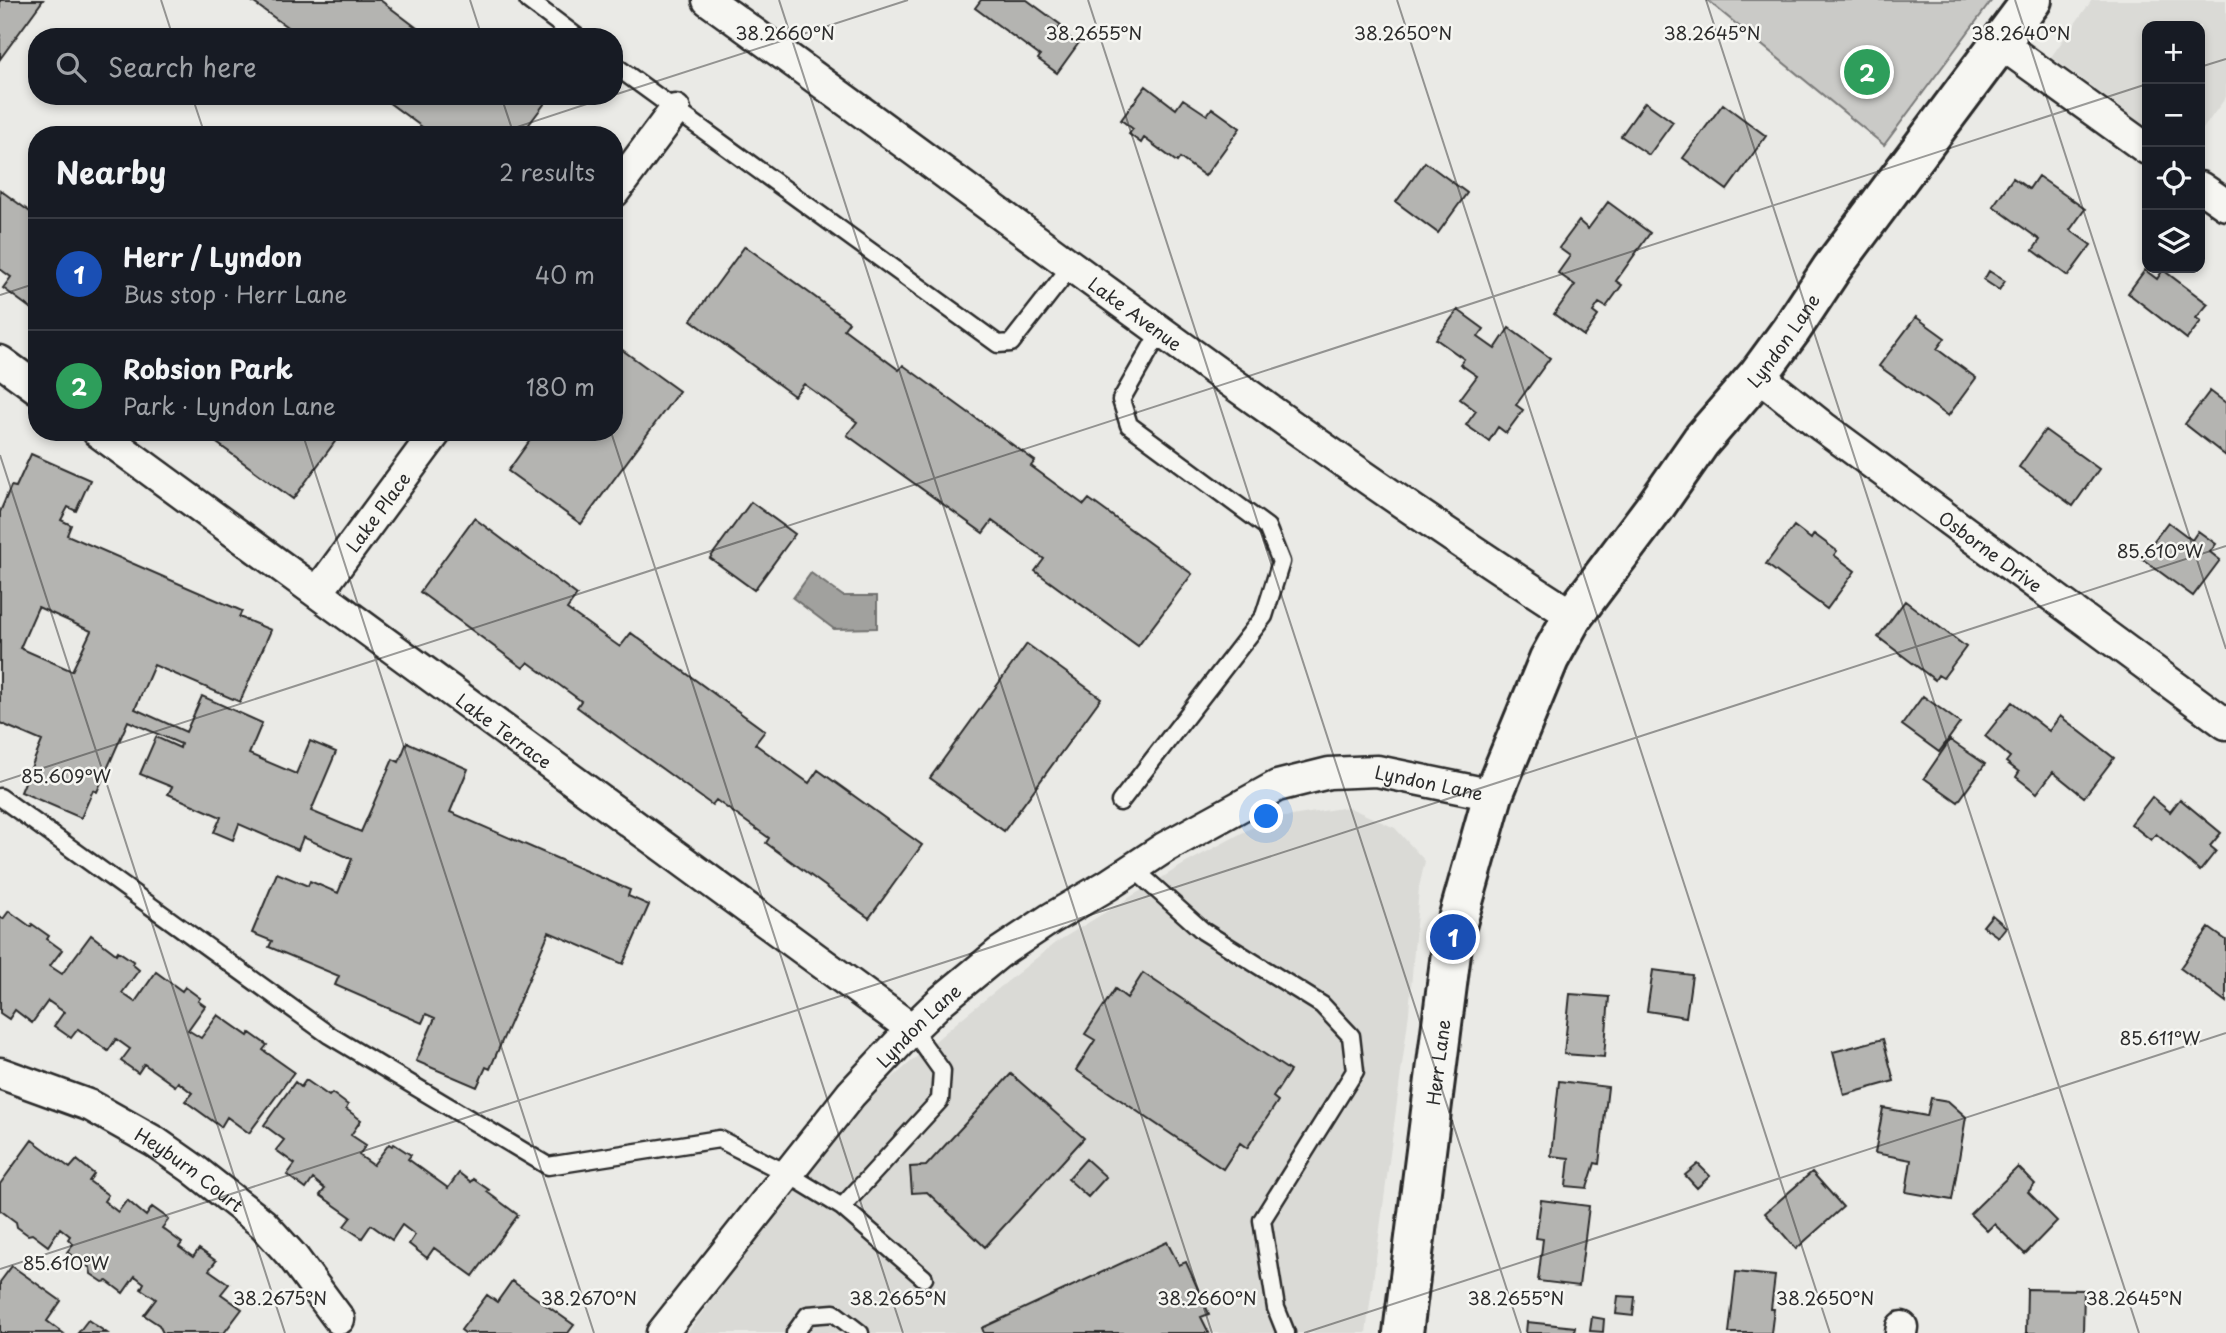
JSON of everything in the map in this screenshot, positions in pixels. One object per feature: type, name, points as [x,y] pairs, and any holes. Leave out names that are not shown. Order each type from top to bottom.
[{"type":"main road","name":"Lyndon Lane","points":[[1493,794],[1549,659],[1573,616],[1701,441],[1758,375],[1798,321],[1832,268],[2032,0]]},
{"type":"main road","name":"Herr Lane","points":[[1403,1333],[1453,937],[1493,794]]},
{"type":"street","name":"Lake Avenue","points":[[708,0],[1161,330],[1470,550],[1573,616]]},
{"type":"street","points":[[2000,43],[2144,147]]},
{"type":"street","points":[[623,180],[675,110]]},
{"type":"street","points":[[2205,190],[2226,205]]},
{"type":"street","points":[[0,361],[28,381]]},
{"type":"street","name":"Osborne Drive","points":[[1758,375],[1823,427],[2226,724]]},
{"type":"street","name":"Lake Terrace","points":[[110,441],[912,1029]]},
{"type":"street","name":"Lake Place","points":[[318,592],[429,441]]},
{"type":"street","name":"Lyndon Lane","points":[[662,1333],[851,1094],[942,1000],[999,953],[1050,919],[1164,848],[1277,786],[1329,773],[1377,771],[1493,794]]},
{"type":"street","name":"Heyburn Court","points":[[0,1073],[90,1107],[155,1142],[192,1168],[263,1224],[293,1257],[339,1319]]},
{"type":"lane","points":[[527,0],[565,28]]},
{"type":"lane","points":[[623,72],[998,344],[1011,342],[1072,265]]},
{"type":"lane","points":[[1120,802],[1264,616],[1281,562],[1267,527],[1129,425],[1121,400],[1161,330]]},
{"type":"lane","points":[[0,797],[329,1035],[548,1167],[719,1139],[788,1174],[842,1207],[924,1278]]},
{"type":"lane","points":[[1133,868],[1203,931],[1322,1005],[1350,1036],[1354,1071],[1262,1220],[1276,1308],[1286,1333]]},
{"type":"lane","points":[[842,1207],[940,1100],[942,1071],[912,1029]]},
{"type":"lane","points":[[795,1333],[808,1315],[834,1313],[860,1333]]},
{"type":"shaded area","points":[[1707,0],[1992,0],[1884,145]]},
{"type":"shaded area","points":[[2092,0],[2226,0],[2226,97],[2205,126],[2205,21],[2142,21],[2142,123],[2051,57]]},
{"type":"shaded area","points":[[811,573],[843,596],[877,596],[877,628],[834,629],[793,598]]},
{"type":"shaded area","points":[[1348,807],[1395,828],[1425,861],[1419,887],[1409,1013],[1366,1333],[687,1333],[849,1115],[1055,943],[1186,863],[1266,820]]},
{"type":"building","points":[[0,0],[43,0],[0,59]]},
{"type":"building","points":[[250,0],[380,0],[417,28],[289,28]]},
{"type":"building","points":[[981,0],[1027,0],[1061,25],[1058,29],[1078,44],[1057,73],[1038,59],[1040,56],[975,8]]},
{"type":"building","points":[[1146,86],[1176,109],[1183,99],[1207,115],[1212,108],[1240,128],[1205,176],[1180,158],[1177,162],[1144,138],[1141,143],[1129,134],[1133,129],[1121,120]]},
{"type":"building","points":[[1645,102],[1673,122],[1649,155],[1621,136]]},
{"type":"building","points":[[1723,104],[1766,136],[1727,190],[1683,158]]},
{"type":"building","points":[[392,105],[544,105],[528,126],[421,126]]},
{"type":"building","points":[[1425,162],[1467,193],[1438,233],[1396,202]]},
{"type":"building","points":[[2038,176],[2085,209],[2070,230],[2091,245],[2068,276],[2033,250],[2040,240],[1993,206],[2013,178],[2029,189]]},
{"type":"building","points":[[0,190],[28,210],[28,306],[3,288],[11,277],[0,269]]},
{"type":"building","points":[[1608,202],[1650,233],[1616,281],[1622,285],[1606,307],[1599,303],[1593,312],[1598,316],[1584,336],[1554,314],[1575,285],[1558,273],[1570,256],[1559,248],[1579,221],[1588,229]]},
{"type":"building","points":[[745,246],[849,322],[844,329],[899,370],[903,365],[1035,461],[1031,466],[1084,505],[1089,499],[1192,574],[1138,646],[1035,571],[1044,559],[992,521],[983,533],[847,435],[857,422],[804,384],[794,396],[691,320]]},
{"type":"building","points":[[1989,271],[2005,281],[1999,290],[1984,280]]},
{"type":"building","points":[[2143,273],[2149,273],[2157,279],[2161,273],[2167,273],[2208,304],[2196,318],[2201,321],[2187,339],[2128,293]]},
{"type":"building","points":[[1458,310],[1484,329],[1478,337],[1495,349],[1509,328],[1550,358],[1516,405],[1523,410],[1506,433],[1498,427],[1489,441],[1466,425],[1476,411],[1460,399],[1477,376],[1460,364],[1464,359],[1436,339]]},
{"type":"building","points":[[1916,317],[1945,338],[1937,349],[1976,378],[1948,416],[1879,366]]},
{"type":"building","points":[[623,351],[679,391],[581,524],[508,471],[530,441],[623,441]]},
{"type":"building","points":[[2210,391],[2226,403],[2226,456],[2185,424]]},
{"type":"building","points":[[2045,430],[2099,469],[2073,506],[2019,467]]},
{"type":"building","points":[[214,441],[335,441],[293,499]]},
{"type":"building","points":[[31,454],[90,480],[76,511],[68,507],[61,520],[71,525],[67,535],[242,611],[239,617],[271,630],[240,702],[154,665],[135,709],[186,732],[202,696],[262,723],[249,754],[296,774],[310,741],[336,752],[311,811],[361,832],[393,759],[399,762],[407,742],[468,769],[450,812],[630,890],[628,896],[649,905],[623,964],[549,932],[490,1069],[486,1067],[477,1087],[416,1061],[435,1018],[426,1014],[422,1023],[335,985],[339,976],[269,947],[272,941],[252,933],[277,873],[308,886],[310,881],[338,893],[352,859],[303,837],[298,850],[239,824],[233,840],[214,832],[221,817],[168,794],[172,787],[140,774],[156,737],[180,748],[181,744],[128,721],[97,792],[93,790],[81,818],[21,792],[42,741],[0,723],[0,512],[11,486],[16,487]],"holes":[[[38,607],[91,631],[72,671],[20,648]]]},
{"type":"building","points":[[751,502],[795,534],[754,590],[710,558]]},
{"type":"building","points":[[474,518],[577,595],[567,609],[620,647],[631,633],[765,731],[755,744],[809,783],[818,770],[922,845],[869,918],[766,843],[769,838],[716,800],[712,805],[577,707],[581,701],[528,662],[523,668],[420,592]]},
{"type":"building","points":[[2168,522],[2192,540],[2198,531],[2216,544],[2210,552],[2220,560],[2193,596],[2141,558]]},
{"type":"building","points":[[1794,526],[1811,539],[1814,534],[1837,551],[1834,555],[1855,571],[1827,609],[1766,564]]},
{"type":"building","points":[[1905,601],[1966,647],[1943,678],[1938,675],[1935,680],[1878,637]]},
{"type":"building","points":[[1027,644],[1101,698],[1004,831],[930,778]]},
{"type":"building","points":[[1923,696],[1960,723],[1939,752],[1902,725]]},
{"type":"building","points":[[2012,702],[2049,731],[2060,716],[2114,758],[2084,797],[2053,772],[2037,793],[2016,777],[2019,772],[2006,762],[2010,757],[1985,736]]},
{"type":"building","points":[[1950,740],[1985,764],[1958,802],[1924,778]]},
{"type":"building","points":[[2152,797],[2170,812],[2180,799],[2221,833],[2210,846],[2216,851],[2200,871],[2156,834],[2151,840],[2131,824]]},
{"type":"building","points":[[9,911],[49,936],[47,939],[62,950],[50,966],[62,974],[91,935],[116,954],[118,951],[134,962],[132,964],[139,970],[122,993],[135,1002],[156,972],[182,991],[185,987],[200,998],[198,1001],[205,1006],[188,1030],[201,1038],[218,1015],[248,1036],[250,1033],[267,1045],[263,1050],[294,1072],[249,1133],[227,1117],[221,1127],[185,1101],[192,1093],[178,1082],[175,1086],[144,1064],[138,1073],[121,1061],[130,1049],[116,1039],[108,1051],[78,1029],[71,1038],[54,1026],[64,1012],[48,1001],[32,1023],[15,1010],[9,1019],[0,1013],[0,917],[3,919]]},
{"type":"building","points":[[1992,915],[2006,927],[1998,937],[1983,926]]},
{"type":"building","points":[[2209,928],[2226,940],[2226,1002],[2180,968]]},
{"type":"building","points":[[1653,970],[1692,975],[1686,1017],[1647,1011]]},
{"type":"building","points":[[1143,973],[1290,1071],[1273,1097],[1278,1101],[1247,1148],[1240,1143],[1223,1169],[1076,1070],[1095,1040],[1085,1034],[1115,989],[1127,998]]},
{"type":"building","points":[[1570,994],[1609,997],[1604,1057],[1564,1054]]},
{"type":"building","points":[[1883,1039],[1894,1081],[1844,1095],[1833,1052]]},
{"type":"building","points":[[1011,1074],[1084,1138],[985,1247],[927,1192],[912,1193],[910,1167],[926,1166]]},
{"type":"building","points":[[306,1080],[329,1096],[332,1093],[348,1105],[346,1109],[361,1120],[351,1135],[366,1145],[359,1155],[373,1165],[389,1144],[394,1144],[411,1155],[408,1159],[448,1188],[459,1173],[489,1190],[487,1192],[518,1215],[473,1276],[434,1248],[427,1258],[409,1244],[415,1235],[402,1225],[392,1240],[371,1225],[362,1238],[344,1226],[351,1217],[320,1195],[325,1189],[313,1179],[306,1189],[287,1175],[295,1164],[276,1150],[284,1140],[264,1125],[295,1082],[301,1087]]},
{"type":"building","points":[[1559,1081],[1608,1087],[1599,1164],[1595,1163],[1587,1188],[1566,1186],[1569,1158],[1551,1156]]},
{"type":"building","points":[[1931,1098],[1948,1101],[1966,1117],[1952,1200],[1906,1192],[1911,1160],[1875,1153],[1883,1108],[1927,1116]]},
{"type":"building","points":[[32,1140],[70,1168],[77,1160],[94,1174],[89,1181],[108,1195],[104,1201],[118,1212],[127,1200],[146,1216],[152,1207],[169,1219],[162,1228],[182,1243],[179,1247],[193,1257],[199,1249],[216,1261],[209,1270],[229,1284],[221,1294],[242,1309],[224,1333],[163,1333],[159,1325],[144,1315],[156,1299],[141,1289],[144,1283],[135,1276],[123,1293],[107,1281],[103,1282],[91,1274],[90,1268],[67,1252],[73,1244],[68,1239],[70,1236],[60,1228],[48,1246],[17,1227],[16,1222],[0,1210],[0,1184]]},
{"type":"building","points":[[1086,1159],[1106,1177],[1088,1197],[1068,1179]]},
{"type":"building","points":[[1698,1164],[1710,1176],[1697,1188],[1685,1175]]},
{"type":"building","points":[[2018,1167],[2035,1184],[2028,1192],[2057,1221],[2025,1254],[1994,1224],[1987,1231],[1970,1214]]},
{"type":"building","points":[[1812,1172],[1843,1207],[1796,1249],[1765,1213]]},
{"type":"building","points":[[1541,1200],[1589,1206],[1579,1286],[1538,1281],[1543,1239],[1536,1238]]},
{"type":"building","points":[[1167,1242],[1179,1265],[1186,1262],[1209,1314],[1201,1317],[1209,1333],[984,1333],[982,1328]]},
{"type":"building","points":[[12,1266],[61,1301],[47,1321],[63,1333],[0,1333],[0,1282]]},
{"type":"building","points":[[1736,1272],[1775,1276],[1771,1333],[1729,1333]]},
{"type":"building","points":[[512,1281],[574,1325],[568,1333],[465,1333],[461,1330],[487,1295],[497,1302]]},
{"type":"building","points":[[2027,1289],[2084,1290],[2083,1333],[2026,1333]]},
{"type":"building","points":[[1618,1296],[1635,1297],[1633,1316],[1616,1314]]},
{"type":"building","points":[[1592,1317],[1604,1319],[1603,1332],[1590,1331]]},
{"type":"building","points":[[88,1320],[107,1333],[78,1333]]},
{"type":"building","points":[[1527,1322],[1575,1327],[1574,1333],[1526,1333]]},
{"type":"place","name":"Robsion Park","points":[[1867,72]]},
{"type":"place","name":"Herr / Lyndon","points":[[1453,937]]}]
